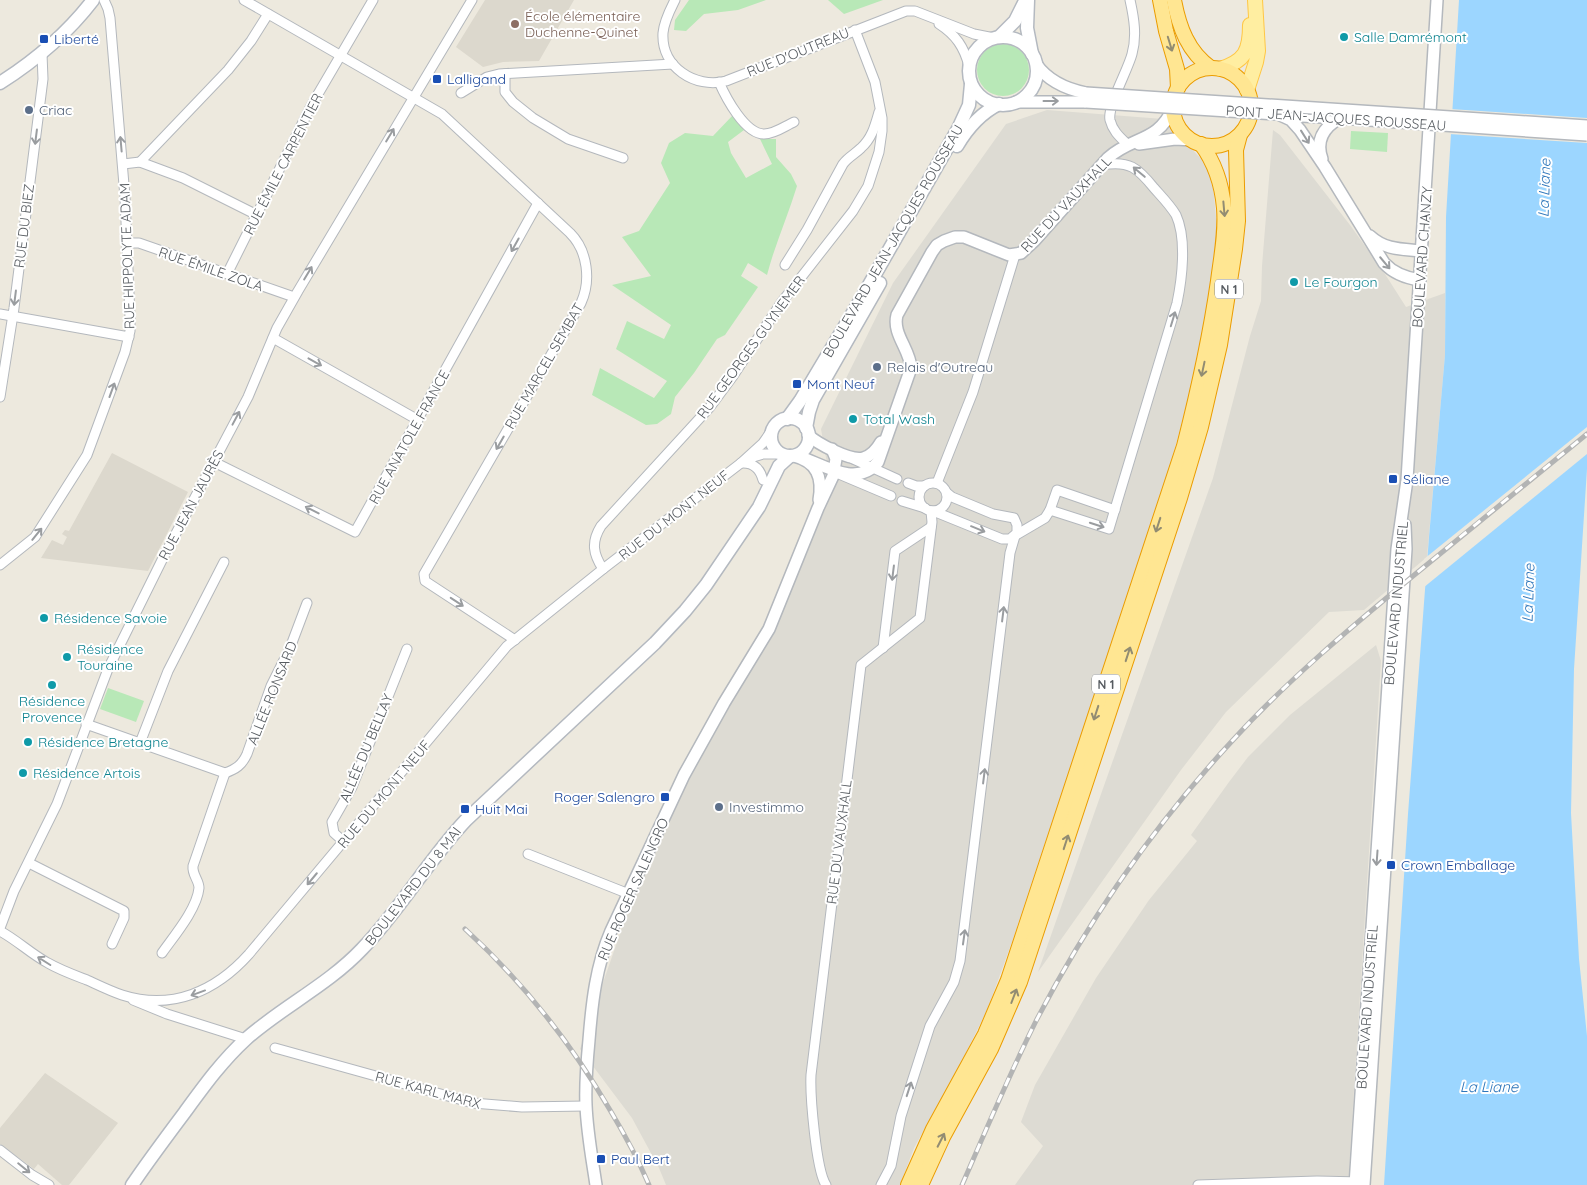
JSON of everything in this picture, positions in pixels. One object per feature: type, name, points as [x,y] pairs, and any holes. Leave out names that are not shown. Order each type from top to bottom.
[{"type":"highway","points":[[1160,0],[1167,36],[1178,69],[1178,88]]},
{"type":"highway","points":[[1174,0],[1182,29],[1198,58],[1236,76],[1247,90],[1251,101],[1251,114],[1247,125],[1240,135],[1220,145],[1197,142],[1179,127],[1173,108],[1178,88],[1185,79],[1200,70],[1216,68]]},
{"type":"highway","name":"N 1","points":[[921,1185],[943,1137],[991,1048],[1020,982],[1189,470],[1214,374],[1228,301],[1238,228],[1236,150],[1240,135]]},
{"type":"highway","name":"N 1","points":[[908,1185],[933,1129],[985,1034],[1008,980],[1184,446],[1207,348],[1224,229],[1224,208],[1221,188],[1213,161],[1197,142]]},
{"type":"main road","points":[[0,83],[42,54],[70,27],[93,0]]},
{"type":"main road","points":[[1027,0],[1027,28],[1036,76],[1032,88],[1024,97],[1016,102],[999,104],[982,98],[971,84],[969,66],[972,56],[978,47],[997,38],[1015,20],[1027,0]]},
{"type":"main road","points":[[1216,68],[1238,61],[1246,51],[1250,40],[1249,0]]},
{"type":"main road","points":[[1247,90],[1258,51],[1255,0]]},
{"type":"main road","points":[[997,38],[1009,38],[1018,41],[1026,46],[1034,59]]},
{"type":"main road","name":"BOULEVARD JEAN-JACQUES ROUSSEAU","points":[[787,419],[800,401],[858,304],[968,109],[971,84]]},
{"type":"main road","name":"BOULEVARD JEAN-JACQUES ROUSSEAU","points":[[807,432],[809,412],[813,400],[959,142],[976,121],[999,104]]},
{"type":"main road","points":[[787,419],[799,421],[807,432],[808,441],[800,453],[786,454],[771,435],[778,422],[787,419]]},
{"type":"main road","name":"BOULEVARD DU 8 MAI","points":[[735,540],[770,464],[786,454]]},
{"type":"main road","name":"BOULEVARD DU 8 MAI","points":[[132,1185],[212,1076],[246,1040],[272,1018],[330,977],[362,950],[394,913],[446,843],[466,820],[655,644],[680,618],[706,585],[759,506],[786,454]]},
{"type":"street","name":"RUE HIPPOLYTE ADAM","points":[[0,565],[35,537],[87,455],[101,421],[129,337],[128,242],[123,164],[110,18],[104,0]]},
{"type":"street","name":"RUE MARCEL SEMBAT","points":[[244,0],[414,97],[447,118],[570,233],[579,244],[586,269],[584,294],[574,316],[424,574],[425,581],[515,640]]},
{"type":"street","name":"RUE ÉMILE CARPENTIER","points":[[227,274],[311,106],[373,0]]},
{"type":"street","name":"RUE JEAN JAURÈS","points":[[0,930],[14,892],[57,804],[108,669],[250,393],[272,338],[472,0]]},
{"type":"street","points":[[462,93],[487,77],[505,74],[673,64],[664,45],[663,31],[675,0]]},
{"type":"street","points":[[1129,145],[1115,132],[1110,117],[1112,104],[1130,59],[1134,43],[1134,24],[1130,0]]},
{"type":"street","name":"BOULEVARD CHANZY","points":[[1404,513],[1437,0]]},
{"type":"street","name":"RUE D'OUTREAU","points":[[673,64],[694,80],[708,83],[719,82],[906,11],[915,12],[974,34],[997,38]]},
{"type":"street","points":[[140,162],[238,58],[268,14]]},
{"type":"street","name":"RUE D'OUTREAU","points":[[926,16],[956,37],[964,50],[969,66]]},
{"type":"street","name":"RUE GEORGES GUYNEMER","points":[[603,569],[595,555],[594,546],[595,538],[601,526],[710,406],[733,376],[781,303],[853,211],[871,181],[880,152],[882,131],[881,107],[873,77],[855,30]]},
{"type":"street","name":"RUE DU BIEZ","points":[[0,398],[44,74],[42,54]]},
{"type":"street","points":[[1034,59],[1042,72],[1086,98]]},
{"type":"street","points":[[505,74],[505,89],[510,98],[538,121],[568,139],[622,158]]},
{"type":"street","points":[[719,82],[742,119],[758,133],[773,132],[794,122]]},
{"type":"street","points":[[1016,102],[1086,98]]},
{"type":"street","name":"PONT JEAN-JACQUES ROUSSEAU","points":[[1086,98],[1278,114],[1587,134]]},
{"type":"street","name":"PONT JEAN-JACQUES ROUSSEAU","points":[[1086,98],[1587,126]]},
{"type":"street","name":"RUE GEORGES GUYNEMER","points":[[785,266],[843,164],[871,136],[881,107]]},
{"type":"street","name":"RUE DU VAUXHALL","points":[[872,468],[879,460],[911,368],[910,359],[897,330],[896,319],[899,310],[935,248],[951,238],[964,237],[1001,253],[1015,255],[1022,253],[1114,152],[1158,130],[1167,121],[1173,108]]},
{"type":"street","points":[[1278,114],[1288,118],[1298,126],[1364,229],[1369,241],[1388,267],[1401,275],[1420,280]]},
{"type":"street","points":[[1325,167],[1320,151],[1321,138],[1328,126],[1340,118]]},
{"type":"street","name":"RUE DU VAUXHALL","points":[[1129,145],[1172,139],[1197,142]]},
{"type":"street","points":[[123,164],[140,162],[189,180],[257,215]]},
{"type":"street","points":[[1050,510],[1109,529],[1177,303],[1182,276],[1179,228],[1175,214],[1138,169],[1115,163],[1102,165]]},
{"type":"street","name":"RUE ANATOLE FRANCE","points":[[214,462],[356,532],[538,203]]},
{"type":"street","points":[[1364,229],[1376,241],[1386,247],[1422,251]]},
{"type":"street","name":"RUE ÉMILE ZOLA","points":[[128,242],[138,243],[294,298]]},
{"type":"street","points":[[937,483],[973,392],[1015,255]]},
{"type":"street","points":[[0,314],[129,337]]},
{"type":"street","points":[[272,338],[418,420]]},
{"type":"street","name":"RUE DU VAUXHALL","points":[[846,455],[858,458],[869,455],[877,448],[889,427]]},
{"type":"street","name":"RUE DU MONT NEUF","points":[[0,930],[50,964],[124,995],[151,1000],[171,999],[197,994],[218,982],[245,958],[494,662],[515,640],[603,569],[741,463],[763,443],[772,430]]},
{"type":"street","name":"RUE DU VAUXHALL","points":[[807,432],[818,443],[897,479]]},
{"type":"street","name":"RUE ROGER SALENGRO","points":[[596,1185],[586,1106],[588,1046],[598,971],[607,941],[684,775],[724,703],[767,633],[834,471],[836,459],[832,449]]},
{"type":"street","points":[[786,454],[834,471],[850,480],[891,496]]},
{"type":"street","name":"RUE DU MONT NEUF","points":[[741,463],[756,455],[786,454]]},
{"type":"street","name":"RUE ROGER SALENGRO","points":[[786,454],[816,470],[821,489],[818,508]]},
{"type":"street","name":"RUE DU MONT NEUF","points":[[741,463],[756,466],[763,480]]},
{"type":"street","points":[[834,471],[856,474],[872,468]]},
{"type":"street","points":[[881,1185],[891,1166],[901,1116],[930,1026],[954,982],[960,961],[1010,553],[1018,525],[1014,518],[993,514],[952,498],[944,487],[937,483],[918,486],[908,483]]},
{"type":"street","points":[[924,486],[919,497],[922,504],[930,510]]},
{"type":"street","points":[[902,501],[930,510],[1002,539],[1010,539],[1045,518],[1057,490],[1116,510]]},
{"type":"street","points":[[930,510],[944,506],[947,493]]},
{"type":"street","name":"RUE DU VAUXHALL","points":[[826,1185],[819,1169],[811,1088],[812,1066],[861,666],[920,618],[931,526],[930,510]]},
{"type":"street","name":"BOULEVARD INDUSTRIEL","points":[[1360,1183],[1397,549],[1404,513]]},
{"type":"street","points":[[883,648],[895,551],[931,526]]},
{"type":"street","points":[[140,743],[168,671],[224,562]]},
{"type":"street","name":"ALLÉE RONSARD","points":[[225,773],[240,766],[245,759],[271,686],[290,648],[307,603]]},
{"type":"street","name":"ALLÉE DU BELLAY","points":[[344,842],[334,832],[332,822],[352,787],[407,649]]},
{"type":"street","points":[[86,724],[225,773],[193,866],[193,873],[199,887],[197,895],[187,917],[162,953]]},
{"type":"street","points":[[528,854],[629,894]]},
{"type":"street","points":[[29,863],[124,911],[124,918],[112,944]]},
{"type":"street","points":[[124,995],[144,1006],[246,1040]]},
{"type":"street","name":"RUE KARL MARX","points":[[275,1048],[474,1104],[522,1107],[586,1106]]},
{"type":"street","points":[[0,1150],[32,1175],[49,1185]]},
{"type":"street","points":[[1198,1185],[1317,1181],[1360,1183]]},
{"type":"shaded area","name":"École élémentaire Duchenne-Quinet","points":[[485,0],[574,0],[539,61],[503,62],[483,67],[456,47]]},
{"type":"shaded area","points":[[1047,110],[1163,119],[1208,166],[1214,194],[1217,230],[1197,366],[1166,481],[1013,939],[988,1008],[962,1061],[914,1148],[900,1185],[666,1185],[632,1118],[580,1049],[631,902],[671,814],[782,613],[832,492],[821,429],[893,283],[1006,124]]},
{"type":"shaded area","points":[[1273,130],[1280,135],[1350,225],[1406,307],[1445,293],[1445,355],[1427,557],[1364,610],[1329,612],[1226,712],[1181,770],[1038,972],[1213,478],[1261,301]]},
{"type":"shaded area","points":[[112,453],[188,492],[148,571],[41,558],[52,540],[63,545],[67,537],[62,534],[65,530],[69,531]]},
{"type":"shaded area","points":[[1376,645],[1381,661],[1348,1185],[1015,1185],[1043,1146],[1021,1122],[1035,1085],[1096,978],[1149,900],[1197,841],[1191,835],[1248,757],[1290,715]]},
{"type":"shaded area","points":[[45,1073],[118,1123],[69,1185],[62,1185],[38,1164],[34,1169],[0,1144],[0,1128]]},
{"type":"green space","points":[[689,0],[766,0],[738,10],[704,14],[686,31],[674,30],[675,20]]},
{"type":"green space","points":[[828,0],[883,0],[844,14]]},
{"type":"green space","points":[[998,44],[1008,44],[1022,51],[1029,65],[1029,75],[1022,89],[1008,96],[998,96],[988,92],[981,85],[977,75],[977,65],[981,55],[988,48]]},
{"type":"green space","points":[[733,115],[744,130],[728,142],[731,153],[746,178],[772,164],[760,139],[776,139],[776,157],[791,174],[797,186],[767,275],[748,263],[741,276],[758,287],[725,335],[717,339],[675,397],[671,414],[657,424],[646,425],[592,395],[600,368],[654,398],[667,381],[616,349],[627,321],[664,339],[671,325],[612,285],[651,276],[622,237],[639,231],[670,183],[661,163],[669,143],[685,133],[713,136]]},
{"type":"green space","points":[[1351,131],[1388,133],[1387,152],[1350,149]]},
{"type":"green space","points":[[108,688],[144,701],[136,722],[100,709]]},
{"type":"water","name":"La Liane","points":[[1459,0],[1587,0],[1587,469],[1574,669],[1571,813],[1579,959],[1587,1036],[1587,1185],[1384,1185],[1408,814],[1445,355],[1446,217]]},
{"type":"pier","points":[[1450,109],[1587,118],[1587,143],[1449,134]]},
{"type":"pier","points":[[1587,427],[1587,454],[1423,588],[1424,559]]},
{"type":"railway","points":[[962,1185],[1016,1062],[1056,983],[1101,909],[1125,874],[1150,839],[1204,772],[1275,696],[1320,655],[1413,576],[1587,434]]},
{"type":"railway","points":[[465,929],[507,970],[562,1037],[616,1119],[649,1185]]},
{"type":"place","name":"École élémentaire Duchenne-Quinet","points":[[515,24]]},
{"type":"place","name":"Salle Damrémont","points":[[1344,37]]},
{"type":"place","name":"Liberté","points":[[44,39]]},
{"type":"place","name":"Lalligand","points":[[437,79]]},
{"type":"place","name":"Criac","points":[[29,110]]},
{"type":"place","name":"Le Fourgon","points":[[1294,282]]},
{"type":"place","name":"Relais d'Outreau","points":[[877,367]]},
{"type":"place","name":"Mont Neuf","points":[[797,384]]},
{"type":"place","name":"Total Wash","points":[[853,419]]},
{"type":"place","name":"Séliane","points":[[1393,479]]},
{"type":"place","name":"Résidence Savoie","points":[[44,618]]},
{"type":"place","name":"Résidence Touraine","points":[[67,657]]},
{"type":"place","name":"Résidence Provence","points":[[52,685]]},
{"type":"place","name":"Résidence Bretagne","points":[[28,742]]},
{"type":"place","name":"Résidence Artois","points":[[23,773]]},
{"type":"place","name":"Roger Salengro","points":[[665,797]]},
{"type":"place","name":"Investimmo","points":[[719,807]]},
{"type":"place","name":"Huit Mai","points":[[465,809]]},
{"type":"place","name":"Crown Emballage","points":[[1391,865]]},
{"type":"place","name":"Paul Bert","points":[[601,1159]]}]
